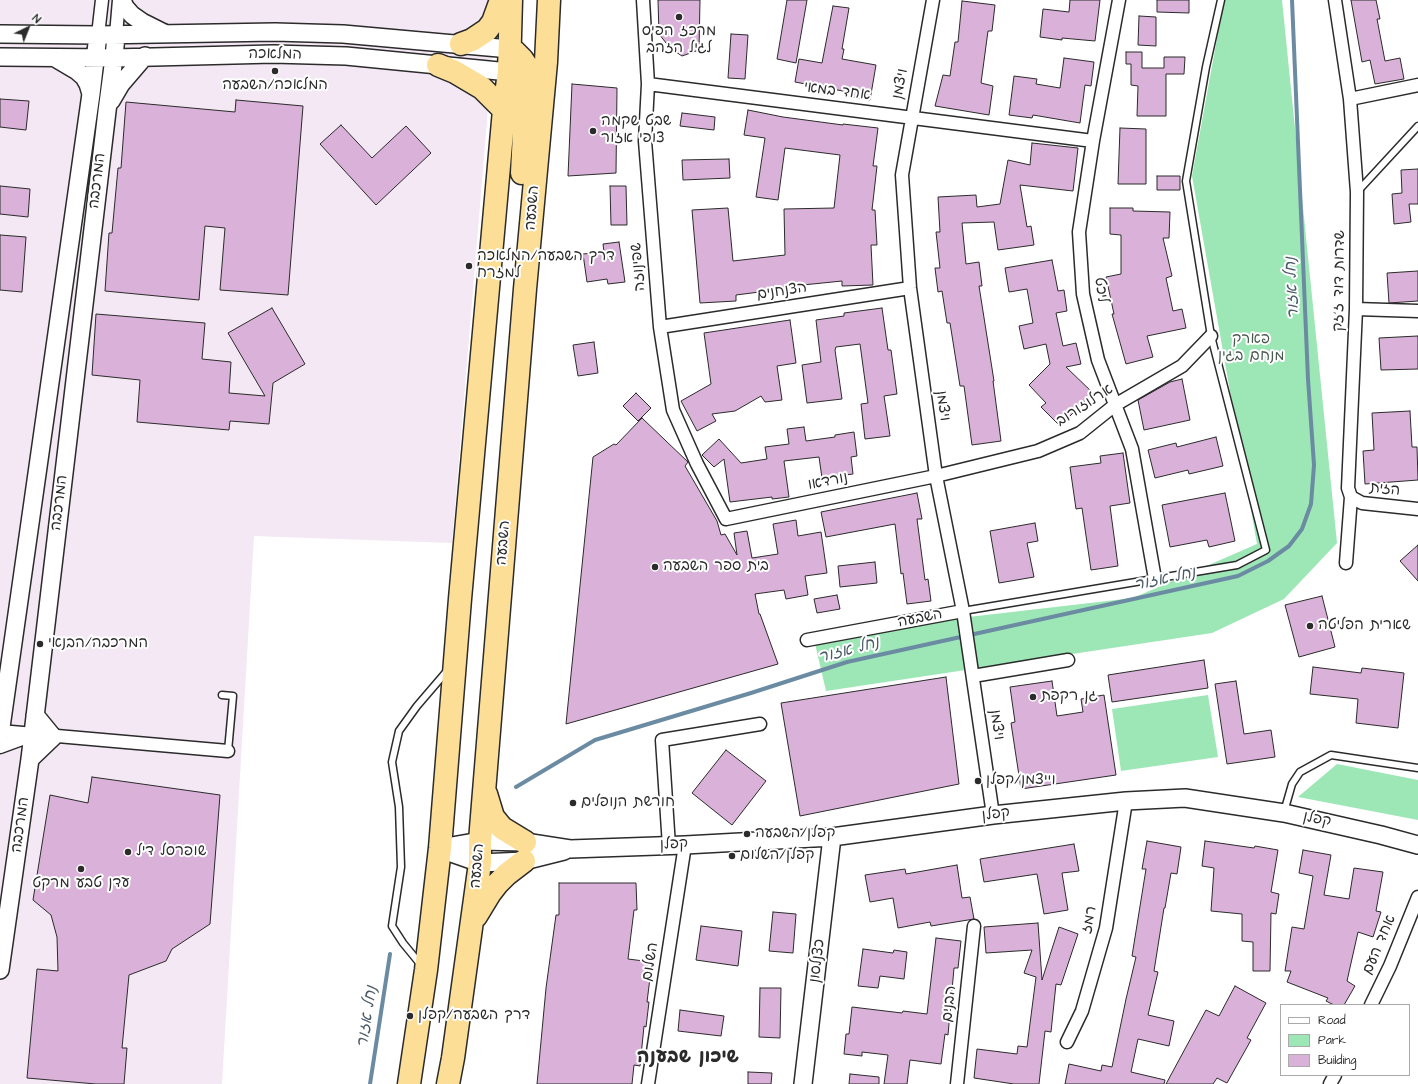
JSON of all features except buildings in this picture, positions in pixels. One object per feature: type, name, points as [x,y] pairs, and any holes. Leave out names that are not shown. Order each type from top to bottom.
[{"type":"highway","points":[[461,44],[472,40],[488,30],[502,0]]},
{"type":"highway","points":[[511,0],[510,49],[518,72],[525,289]]},
{"type":"highway","name":"השבעה","points":[[448,1084],[453,1058],[480,862],[484,788],[525,289],[546,62],[549,0]]},
{"type":"highway","points":[[438,65],[455,72],[482,88],[504,110]]},
{"type":"highway","points":[[409,1084],[426,970],[440,848],[455,660],[504,110],[518,72]]},
{"type":"highway","points":[[471,926],[490,893],[524,852],[493,817],[484,788]]},
{"type":"street","points":[[98,35],[102,0]]},
{"type":"street","points":[[116,35],[119,0]]},
{"type":"street","points":[[122,0],[125,7],[132,15],[142,22],[166,33]]},
{"type":"street","name":"שפינוזה","points":[[643,0],[648,84],[645,141],[660,327],[673,410],[697,464],[726,519]]},
{"type":"street","name":"ויצמן","points":[[933,0],[911,117],[902,175],[910,288],[936,476],[964,616],[993,815]]},
{"type":"street","name":"ליכט","points":[[1119,0],[1093,141],[1079,232],[1083,294],[1098,360],[1132,449],[1156,579]]},
{"type":"street","name":"שדרות דוד ז'זק","points":[[1335,0],[1350,99],[1357,192],[1356,309],[1348,488],[1351,497],[1346,563]]},
{"type":"street","name":"המלאכה","points":[[0,34],[116,35],[283,32],[343,34],[510,49]]},
{"type":"street","name":"המרכבה","points":[[0,734],[1,712],[91,94],[98,35]]},
{"type":"street","name":"המרכבה","points":[[0,970],[33,735],[116,35]]},
{"type":"street","name":"המלאכה","points":[[0,57],[53,56],[114,58],[145,56],[272,54],[346,56],[518,72]]},
{"type":"street","points":[[53,56],[84,77],[91,94]]},
{"type":"street","points":[[107,111],[121,84],[145,56]]},
{"type":"street","points":[[518,72],[538,69],[546,62]]},
{"type":"street","name":"אחד במאי","points":[[648,84],[1093,141]]},
{"type":"street","points":[[1350,99],[1418,85]]},
{"type":"street","name":"הצנחנים","points":[[660,327],[910,288]]},
{"type":"street","points":[[1356,309],[1418,311]]},
{"type":"street","name":"ארלוזורוב","points":[[936,476],[1038,451],[1080,433],[1115,405],[1182,366],[1211,336]]},
{"type":"street","name":"נורדאו","points":[[726,519],[936,476]]},
{"type":"street","name":"הזית","points":[[1351,497],[1362,503],[1418,509]]},
{"type":"street","name":"השבעה","points":[[807,640],[964,616]]},
{"type":"street","points":[[973,676],[1068,660]]},
{"type":"street","points":[[35,715],[53,737]]},
{"type":"street","name":"השלום","points":[[648,1084],[677,845],[662,740],[760,724]]},
{"type":"street","points":[[0,731],[53,737],[228,751]]},
{"type":"street","points":[[0,747],[33,735]]},
{"type":"street","points":[[30,759],[53,737]]},
{"type":"street","name":"קפלן","points":[[440,848],[480,862],[524,852],[832,837],[993,815],[1126,800],[1185,798],[1284,813],[1418,845]]},
{"type":"street","name":"רמז","points":[[1067,1042],[1082,1011],[1106,928],[1126,800]]},
{"type":"street","name":"כצנלסון","points":[[803,1084],[832,837]]},
{"type":"street","name":"קפלן","points":[[440,848],[480,841],[524,852]]},
{"type":"street","name":"אחד העם","points":[[1371,1004],[1390,966],[1418,897]]},
{"type":"street","name":"הבנים","points":[[958,1084],[974,926]]},
{"type":"lane","points":[[964,616],[1237,565],[1266,550],[1211,336],[1186,182],[1206,67],[1221,0]]},
{"type":"lane","points":[[1357,192],[1418,126]]},
{"type":"lane","points":[[426,970],[403,943],[392,926],[401,867],[399,806],[392,762],[399,731],[417,706],[455,660]]},
{"type":"lane","points":[[222,695],[233,696],[228,751]]},
{"type":"lane","points":[[1284,813],[1292,784],[1300,772],[1331,755],[1418,768]]},
{"type":"shaded area","points":[[0,0],[497,0],[452,543],[254,536],[222,1084],[0,1084]]},
{"type":"green space","name":"פארק מנחם בגין","points":[[1224,0],[1282,0],[1337,543],[1284,599],[1212,633],[826,691],[813,635],[1133,598],[1257,544],[1192,176]]},
{"type":"green space","points":[[1208,695],[1218,757],[1121,771],[1112,709]]},
{"type":"green space","points":[[1337,764],[1418,780],[1418,820],[1298,797]]},
{"type":"waterway","name":"נחל אזור","points":[[516,787],[595,740],[751,693],[847,662],[1238,576],[1268,561],[1289,546],[1302,529],[1311,504],[1314,465],[1308,379],[1292,0]]},
{"type":"waterway","name":"נחל אזור","points":[[370,1084],[390,954]]},
{"type":"place","name":"מרכז הפיס לגיל הזהב","points":[[679,17]]},
{"type":"place","name":"המלאכה/השבעה","points":[[275,71]]},
{"type":"place","name":"שבט שקמה צופי אזור","points":[[593,131]]},
{"type":"place","name":"דרך השבעה/המלאכה למזרח","points":[[469,266]]},
{"type":"place","name":"בית ספר השבעה","points":[[655,567]]},
{"type":"place","name":"שארית הפליטה","points":[[1310,626]]},
{"type":"place","name":"המרכבה/הבנאי","points":[[40,644]]},
{"type":"place","name":"גן רקפת","points":[[1033,697]]},
{"type":"place","name":"וייצמן/קפלן","points":[[978,781]]},
{"type":"place","name":"חורשת הנופלים","points":[[573,803]]},
{"type":"place","name":"קפלן/השבעה","points":[[747,834]]},
{"type":"place","name":"שופרסל דיל","points":[[128,852]]},
{"type":"place","name":"קפלן/השלום","points":[[732,856]]},
{"type":"place","name":"עדן טבע מרקט","points":[[81,869]]},
{"type":"place","name":"דרך השבעה/קפלן","points":[[410,1016]]},
{"type":"district","name":"שיכון שבענה","points":[[688,1058]]}]
